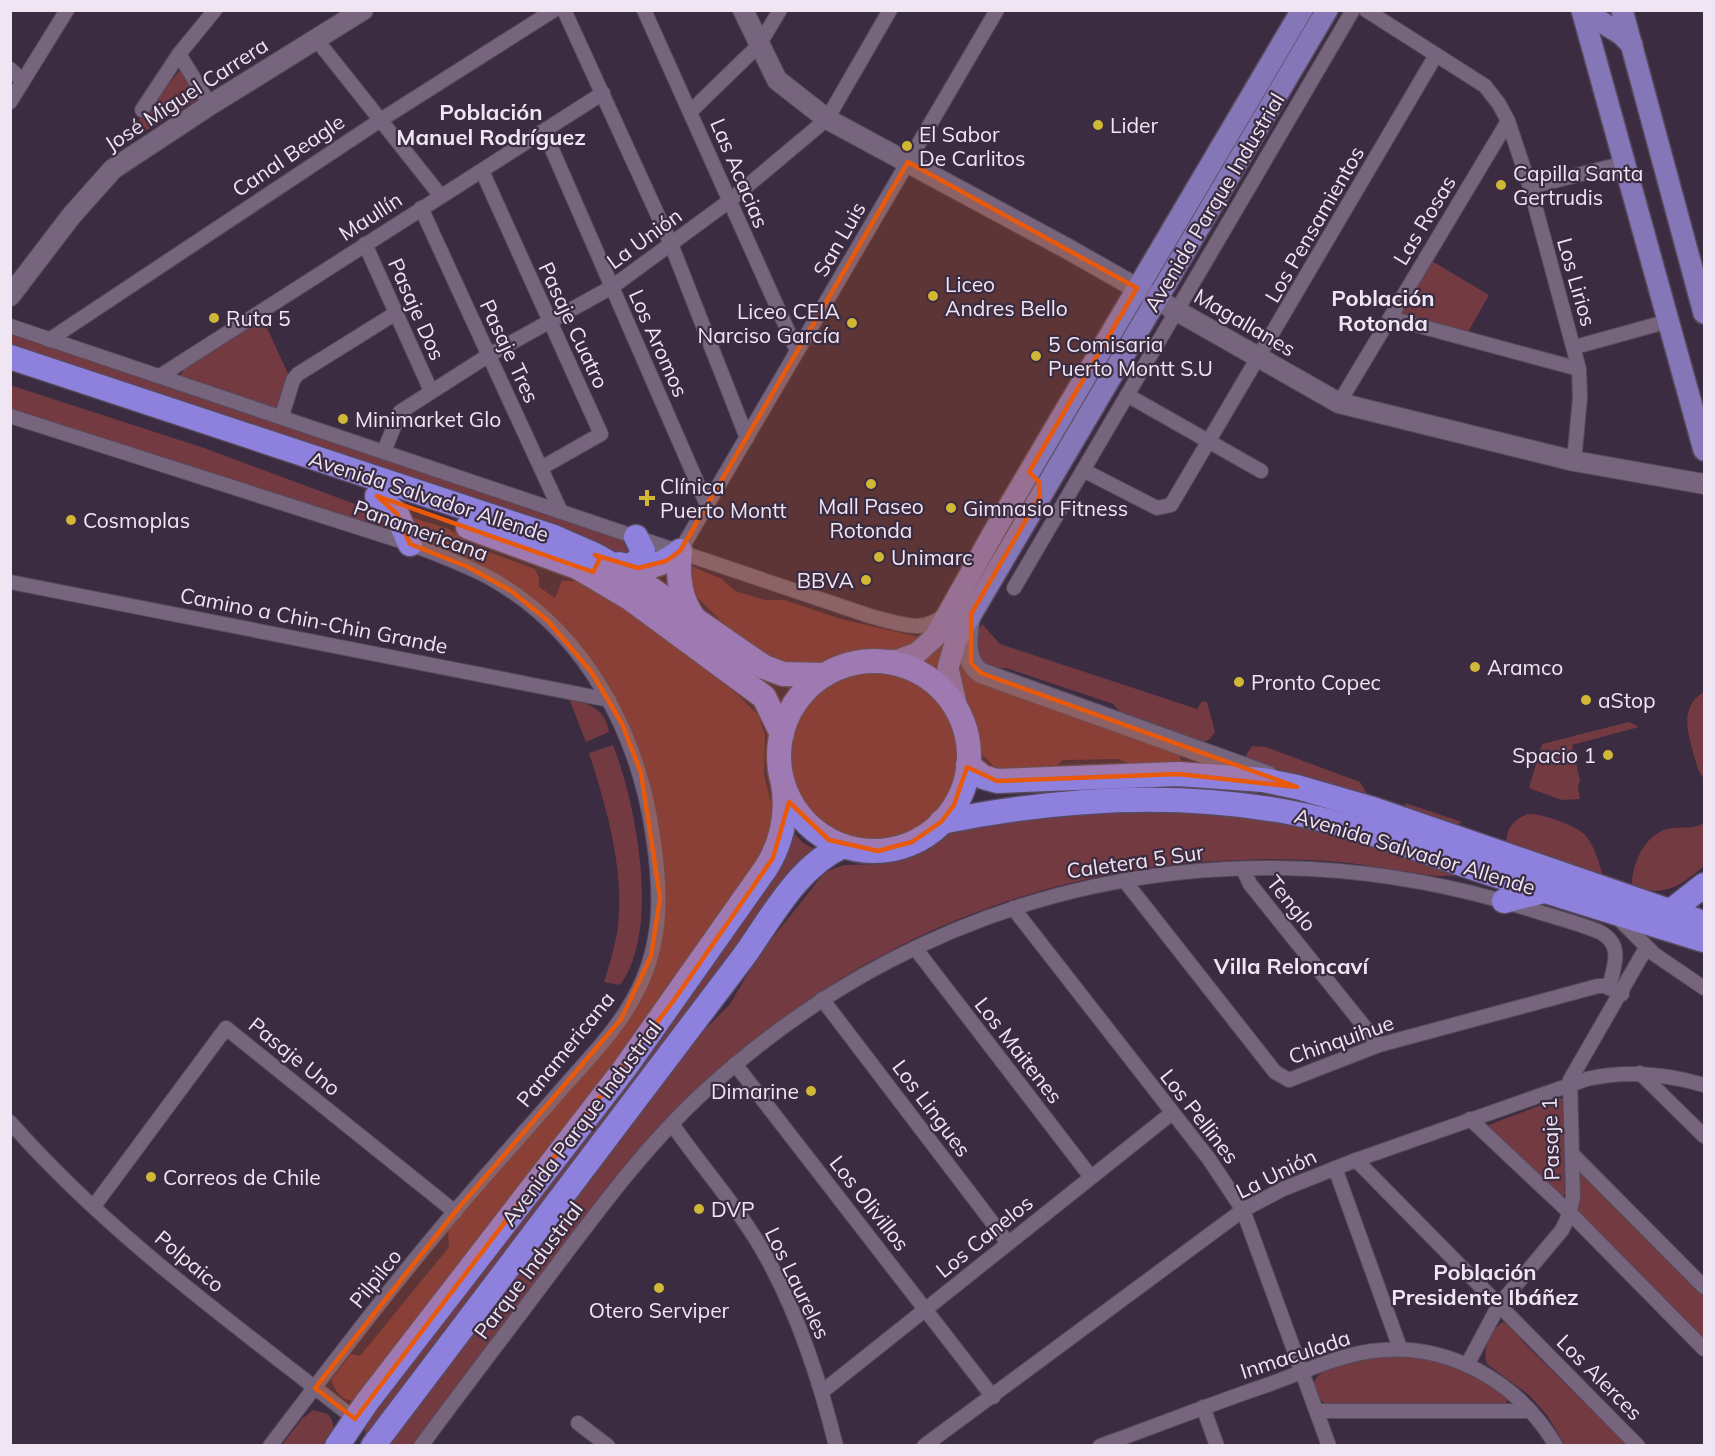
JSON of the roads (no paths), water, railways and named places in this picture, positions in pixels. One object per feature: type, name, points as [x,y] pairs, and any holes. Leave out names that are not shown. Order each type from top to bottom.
[{"type":"highway","name":"Avenida Salvador Allende","points":[[10,357],[546,534],[595,555],[693,617],[753,660],[775,671],[792,675],[824,675]]},
{"type":"highway","name":"Avenida Salvador Allende","points":[[10,375],[551,556],[616,589],[667,622],[757,691],[769,703],[782,734]]},
{"type":"highway","points":[[377,496],[397,514],[410,544]]},
{"type":"highway","points":[[628,566],[637,562],[643,552],[636,537]]},
{"type":"highway","points":[[595,555],[628,566],[653,567],[680,551]]},
{"type":"highway","points":[[680,551],[680,586],[684,603],[693,617]]},
{"type":"highway","points":[[878,661],[898,663],[926,675],[944,691],[958,712],[968,747],[968,765],[959,796],[941,822],[928,834],[896,848],[869,850],[843,846],[829,840],[806,822],[789,797],[780,767],[782,734],[797,701],[824,675],[850,665],[878,661]]},
{"type":"highway","name":"Avenida Salvador Allende","points":[[968,765],[983,777],[997,782],[1178,774],[1263,780],[1297,786],[1373,809],[1704,923]]},
{"type":"highway","name":"Avenida Parque Industrial","points":[[337,1446],[355,1419],[625,1068],[766,868],[778,847],[784,824],[783,783]]},
{"type":"highway","name":"Avenida Salvador Allende","points":[[941,822],[998,811],[1097,802],[1154,800],[1228,803],[1290,812],[1339,824],[1613,913],[1704,940]]},
{"type":"highway","name":"Avenida Parque Industrial","points":[[373,1446],[744,956],[800,878],[819,859],[843,846]]},
{"type":"highway","points":[[1671,911],[1704,885]]},
{"type":"highway","points":[[1504,901],[1544,891]]},
{"type":"highway","points":[[355,1419],[357,1446]]},
{"type":"main road","name":"Avenida Parque Industrial","points":[[958,712],[949,678],[949,659],[962,610],[1137,288],[1302,10]]},
{"type":"main road","name":"Avenida Parque Industrial","points":[[878,661],[898,660],[917,653],[962,610],[1040,496],[1040,468],[1156,299],[1327,10]]},
{"type":"main road","points":[[1582,10],[1621,34],[1632,45]]},
{"type":"main road","points":[[1582,10],[1704,450]]},
{"type":"main road","points":[[1622,10],[1704,313]]},
{"type":"street","points":[[10,102],[67,10]]},
{"type":"street","points":[[142,110],[179,54],[215,10]]},
{"type":"street","name":"José Miguel Carrera","points":[[10,297],[72,215],[107,175],[133,154],[363,10]]},
{"type":"street","name":"Canal Beagle","points":[[49,340],[379,121],[554,10]]},
{"type":"street","points":[[564,10],[671,244],[747,438]]},
{"type":"street","name":"Las Acacias","points":[[645,10],[691,111],[728,202],[797,351]]},
{"type":"street","name":"Magallanes","points":[[743,10],[777,80],[827,119],[1137,288],[1339,402],[1574,461],[1704,484]]},
{"type":"street","points":[[691,111],[759,45],[780,10]]},
{"type":"street","name":"La Unión","points":[[384,452],[400,412],[489,355],[612,287],[728,202],[827,119],[890,10]]},
{"type":"street","name":"San Luis","points":[[680,551],[996,10]]},
{"type":"street","points":[[1014,588],[1353,10]]},
{"type":"street","name":"Los Lirios","points":[[1366,10],[1485,86],[1508,121],[1530,187],[1545,250],[1575,346],[1580,398],[1574,461]]},
{"type":"street","points":[[316,39],[440,195]]},
{"type":"street","points":[[179,54],[210,105]]},
{"type":"street","name":"Los Pensamientos","points":[[1083,470],[1157,508],[1171,506],[1436,55]]},
{"type":"street","points":[[10,69],[23,81]]},
{"type":"street","name":"Maullín","points":[[160,376],[603,93]]},
{"type":"street","name":"Las Rosas","points":[[1339,402],[1508,121]]},
{"type":"street","name":"Los Aromos","points":[[544,131],[707,505]]},
{"type":"street","points":[[1530,187],[1625,163]]},
{"type":"street","name":"Pasaje Cuatro","points":[[482,171],[601,434],[541,468]]},
{"type":"street","name":"Pasaje Tres","points":[[421,208],[561,512]]},
{"type":"street","name":"Pasaje Dos","points":[[365,244],[431,392]]},
{"type":"street","points":[[282,416],[293,380],[298,374],[396,313]]},
{"type":"street","points":[[1390,318],[1579,369]]},
{"type":"street","points":[[1575,346],[1669,321]]},
{"type":"street","points":[[10,326],[789,589],[914,627],[962,610]]},
{"type":"street","points":[[1127,395],[1261,471]]},
{"type":"street","name":"Panamericana","points":[[10,416],[410,544],[468,567],[500,584],[530,605],[571,646],[609,700],[637,763],[650,814],[660,898],[654,945],[639,987],[621,1019],[518,1140]]},
{"type":"street","name":"Camino a Chin-Chin Grande","points":[[10,582],[609,700]]},
{"type":"street","name":"Avenida Salvador Allende","points":[[962,610],[969,656],[975,669],[981,673],[1297,786]]},
{"type":"street","name":"Caletera 5 Sur","points":[[672,1124],[735,1064],[822,999],[860,975],[915,948],[1012,908],[1071,890],[1124,880],[1244,869],[1315,868],[1382,874],[1434,883],[1504,901],[1593,929],[1612,940],[1616,956],[1616,991]]},
{"type":"street","name":"Tenglo","points":[[1244,869],[1250,884],[1379,1045]]},
{"type":"street","name":"Chinquihue","points":[[1124,880],[1279,1076],[1295,1080],[1379,1045],[1598,986],[1616,991]]},
{"type":"street","name":"Los Pellines","points":[[1012,908],[1215,1168],[1243,1210],[1329,1446]]},
{"type":"street","points":[[1613,913],[1647,948],[1704,988]]},
{"type":"street","name":"Los Maitenes","points":[[915,948],[1091,1177]]},
{"type":"street","name":"Pasaje 1","points":[[1467,1365],[1499,1305],[1562,1230],[1570,1213],[1574,1156],[1569,1084],[1571,1076],[1616,991],[1647,948]]},
{"type":"street","name":"Los Lingues","points":[[822,999],[1008,1243]]},
{"type":"street","name":"Pasaje Uno","points":[[94,1206],[226,1028],[455,1212]]},
{"type":"street","name":"Los Olivillos","points":[[735,1064],[993,1397]]},
{"type":"street","points":[[1640,1073],[1704,1136]]},
{"type":"street","name":"La Unión","points":[[924,1446],[1243,1210],[1283,1189],[1470,1119],[1569,1084],[1596,1077],[1640,1073],[1667,1076],[1704,1085]]},
{"type":"street","name":"Los Canelos","points":[[823,1391],[1172,1113]]},
{"type":"street","points":[[1470,1119],[1570,1213],[1704,1349]]},
{"type":"street","name":"Polpaico","points":[[10,1122],[45,1160],[94,1206],[213,1308],[355,1419]]},
{"type":"street","name":"Los Laureles","points":[[672,1124],[760,1245],[794,1315],[823,1391],[836,1446]]},
{"type":"street","name":"Parque Industrial","points":[[421,1446],[584,1230],[634,1166],[672,1124]]},
{"type":"street","name":"Pilpilco","points":[[270,1446],[455,1212],[518,1140]]},
{"type":"street","points":[[1574,1156],[1704,1287]]},
{"type":"street","name":"Los Alerces","points":[[1356,1160],[1638,1446]]},
{"type":"street","points":[[1335,1168],[1400,1348]]},
{"type":"street","name":"Inmaculada","points":[[1106,1444],[1343,1357],[1400,1348],[1425,1351],[1467,1365],[1498,1382],[1530,1411],[1556,1446]]},
{"type":"street","points":[[1203,1407],[1217,1446]]},
{"type":"street","points":[[1317,1410],[1530,1411]]},
{"type":"street","points":[[578,1423],[608,1446]]},
{"type":"place","name":"Lider","points":[[1098,125]]},
{"type":"place","name":"El Sabor De Carlitos","points":[[907,146]]},
{"type":"place","name":"Capilla Santa Gertrudis","points":[[1501,185]]},
{"type":"place","name":"Liceo Andres Bello","points":[[933,296]]},
{"type":"place","name":"Ruta 5","points":[[214,318]]},
{"type":"place","name":"Liceo CEIA Narciso García","points":[[852,323]]},
{"type":"place","name":"5 Comisaria Puerto Montt S.U","points":[[1036,356]]},
{"type":"place","name":"Minimarket Glo","points":[[343,419]]},
{"type":"place","name":"Mall Paseo Rotonda","points":[[871,484]]},
{"type":"place","name":"Clínica Puerto Montt","points":[[647,498]]},
{"type":"place","name":"Gimnasio Fitness","points":[[951,508]]},
{"type":"place","name":"Cosmoplas","points":[[71,520]]},
{"type":"place","name":"Unimarc","points":[[879,557]]},
{"type":"place","name":"BBVA","points":[[866,580]]},
{"type":"place","name":"Aramco","points":[[1475,667]]},
{"type":"place","name":"Pronto Copec","points":[[1239,682]]},
{"type":"place","name":"aStop","points":[[1586,700]]},
{"type":"place","name":"Spacio 1","points":[[1608,755]]},
{"type":"place","name":"Dimarine","points":[[811,1091]]},
{"type":"place","name":"Correos de Chile","points":[[151,1177]]},
{"type":"place","name":"DVP","points":[[699,1209]]},
{"type":"place","name":"Otero Serviper","points":[[659,1288]]},
{"type":"district","name":"Población Manuel Rodríguez","points":[[491,124]]},
{"type":"district","name":"Población Rotonda","points":[[1383,310]]},
{"type":"district","name":"Villa Reloncaví","points":[[1291,966]]},
{"type":"district","name":"Población Presidente Ibáñez","points":[[1485,1284]]}]
